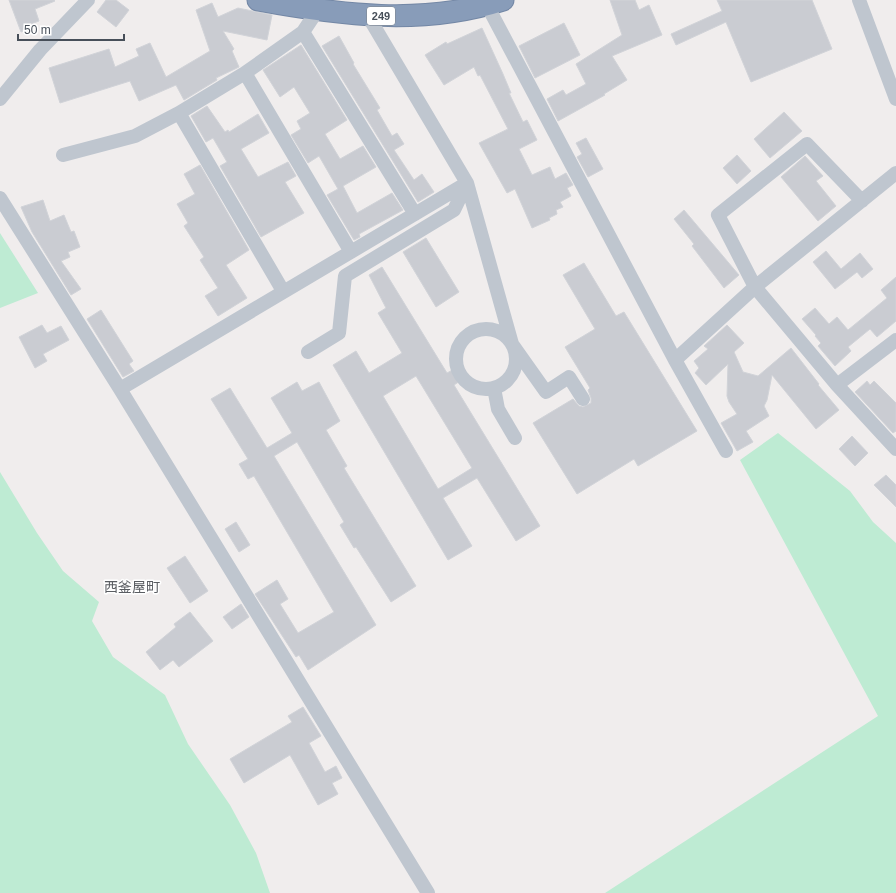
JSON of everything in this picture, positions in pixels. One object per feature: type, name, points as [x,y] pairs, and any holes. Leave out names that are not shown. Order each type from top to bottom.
[{"type":"highway","name":"249","points":[[258,0],[317,11],[368,16],[450,12],[495,3]]},
{"type":"street","points":[[0,99],[40,50],[88,0]]},
{"type":"street","points":[[859,0],[896,98]]},
{"type":"street","points":[[495,3],[675,360],[726,451]]},
{"type":"street","points":[[63,155],[135,136],[180,113],[245,72],[303,32],[317,11]]},
{"type":"street","points":[[368,16],[467,183],[512,344],[516,362],[514,371],[509,379],[502,385],[484,389],[474,387],[466,381],[460,373],[456,363],[457,353],[461,343],[467,336],[476,330],[486,329],[497,331],[506,336],[512,344],[546,392],[569,377],[583,400]]},
{"type":"street","points":[[303,32],[415,214]]},
{"type":"street","points":[[245,72],[351,252]]},
{"type":"street","points":[[180,113],[283,291]]},
{"type":"street","points":[[862,201],[807,144],[718,215],[755,287],[837,385],[896,449]]},
{"type":"street","points":[[675,360],[755,287],[896,173]]},
{"type":"street","points":[[120,389],[467,183]]},
{"type":"street","points":[[308,352],[339,333],[345,276],[454,210],[467,183]]},
{"type":"street","points":[[0,198],[120,389],[428,893]]},
{"type":"street","points":[[837,385],[896,342]]},
{"type":"street","points":[[494,388],[498,409],[515,438]]},
{"type":"green space","points":[[0,233],[38,293],[0,308]]},
{"type":"green space","points":[[778,433],[850,491],[873,522],[896,543],[896,893],[605,893],[878,716],[740,460]]},
{"type":"green space","points":[[0,472],[37,533],[63,571],[99,602],[92,621],[113,657],[165,695],[188,744],[230,805],[256,853],[270,893],[0,893]]},
{"type":"building","points":[[9,0],[55,1],[35,9],[39,21],[31,24],[32,28],[21,32]]},
{"type":"building","points":[[106,0],[116,0],[129,10],[116,27],[97,12]]},
{"type":"building","points":[[610,0],[635,0],[639,10],[649,5],[662,35],[612,56],[627,80],[604,94],[605,95],[558,121],[547,99],[563,90],[566,95],[586,84],[576,64],[622,35]]},
{"type":"building","points":[[717,0],[812,0],[832,49],[751,82],[726,22],[676,45],[671,34],[722,11]]},
{"type":"building","points":[[212,3],[218,17],[238,8],[272,15],[267,40],[223,31],[234,49],[232,51],[239,67],[216,78],[217,80],[184,100],[176,85],[139,101],[130,81],[60,103],[49,68],[109,49],[115,67],[139,56],[136,49],[150,43],[166,77],[210,51],[196,10]]},
{"type":"building","points":[[564,23],[580,55],[535,78],[519,46]]},
{"type":"building","points":[[482,28],[511,93],[509,93],[523,122],[527,120],[537,140],[519,149],[532,175],[550,167],[555,179],[566,173],[573,185],[567,188],[571,196],[560,202],[563,207],[556,210],[557,214],[549,218],[550,220],[532,228],[515,189],[507,193],[479,143],[508,129],[480,75],[478,76],[474,67],[444,85],[425,55],[446,42],[447,44]]},
{"type":"building","points":[[339,36],[354,63],[353,64],[380,108],[377,110],[392,136],[397,133],[404,144],[394,150],[414,180],[422,174],[434,192],[418,202],[322,46]]},
{"type":"building","points":[[301,45],[347,120],[325,134],[340,159],[363,146],[376,167],[343,186],[357,213],[392,193],[403,210],[359,234],[360,237],[354,240],[327,195],[338,189],[319,156],[308,163],[291,135],[301,129],[297,121],[310,113],[294,87],[280,97],[263,70]]},
{"type":"building","points":[[207,106],[225,132],[228,130],[229,132],[258,114],[269,133],[241,149],[258,177],[288,162],[296,176],[285,182],[304,213],[261,237],[220,166],[227,162],[213,138],[206,142],[191,116]]},
{"type":"building","points":[[784,112],[802,131],[770,158],[754,139]]},
{"type":"building","points":[[586,138],[603,169],[588,177],[577,157],[582,154],[576,143]]},
{"type":"building","points":[[737,155],[751,171],[737,184],[723,168]]},
{"type":"building","points":[[805,156],[823,176],[816,181],[836,206],[818,221],[781,177]]},
{"type":"building","points":[[200,165],[249,250],[226,265],[247,298],[218,316],[205,296],[218,288],[200,260],[204,257],[184,226],[188,223],[177,204],[195,194],[184,174]]},
{"type":"building","points":[[43,200],[50,221],[64,215],[71,232],[74,231],[80,247],[68,252],[70,257],[61,261],[81,289],[71,295],[32,232],[21,207]]},
{"type":"building","points":[[684,210],[739,275],[724,288],[692,246],[694,244],[674,219]]},
{"type":"building","points":[[426,238],[459,292],[436,307],[403,252]]},
{"type":"building","points":[[826,251],[841,269],[860,253],[873,269],[862,278],[857,272],[835,289],[813,262]]},
{"type":"building","points":[[584,263],[616,316],[624,312],[697,431],[638,466],[634,459],[577,494],[533,423],[573,399],[579,406],[583,407],[591,403],[588,390],[590,388],[565,347],[595,329],[563,275]]},
{"type":"building","points":[[382,267],[447,373],[456,368],[463,379],[454,385],[540,526],[516,541],[477,478],[443,498],[472,546],[448,560],[333,365],[356,351],[369,373],[402,353],[378,313],[386,308],[369,275]],"holes":[[[416,376],[472,468],[438,489],[383,396]]]},
{"type":"building","points":[[896,277],[896,321],[877,337],[870,329],[848,347],[851,351],[835,366],[818,346],[821,343],[802,319],[815,308],[829,324],[837,317],[848,330],[887,298],[881,290]]},
{"type":"building","points":[[101,310],[133,361],[129,364],[134,371],[123,377],[87,319]]},
{"type":"building","points":[[42,325],[47,333],[61,326],[69,340],[43,354],[47,361],[35,368],[19,337]]},
{"type":"building","points":[[727,325],[744,343],[734,352],[743,372],[758,376],[791,348],[819,384],[818,385],[839,410],[816,429],[772,375],[767,400],[764,406],[769,416],[746,431],[753,442],[737,451],[721,423],[737,414],[727,396],[728,364],[706,385],[695,373],[699,368],[694,361],[708,349],[704,346]]},
{"type":"building","points":[[867,381],[870,385],[874,381],[896,403],[896,431],[893,433],[855,392]]},
{"type":"building","points":[[297,382],[302,391],[319,382],[340,421],[326,430],[347,466],[344,468],[416,586],[391,602],[340,525],[344,522],[297,442],[274,456],[376,625],[308,670],[299,655],[296,657],[255,594],[277,580],[288,599],[280,604],[298,633],[334,612],[254,476],[248,479],[239,464],[248,459],[211,399],[230,388],[267,448],[292,433],[271,398]]},
{"type":"building","points":[[852,436],[868,453],[855,466],[839,449]]},
{"type":"building","points":[[886,475],[896,485],[896,507],[874,485]]},
{"type":"building","points":[[236,522],[250,545],[239,552],[225,529]]},
{"type":"building","points":[[185,556],[208,591],[190,603],[167,568]]},
{"type":"building","points":[[241,604],[249,617],[232,629],[223,617]]},
{"type":"building","points":[[190,612],[213,641],[179,667],[173,660],[160,670],[146,652],[176,627],[174,624]]},
{"type":"building","points":[[303,707],[321,736],[309,743],[325,772],[336,766],[342,778],[332,783],[338,794],[318,805],[290,755],[244,783],[230,759],[292,722],[288,716]]},
{"type":"district","name":"西釜屋町","points":[[132,587]]}]
